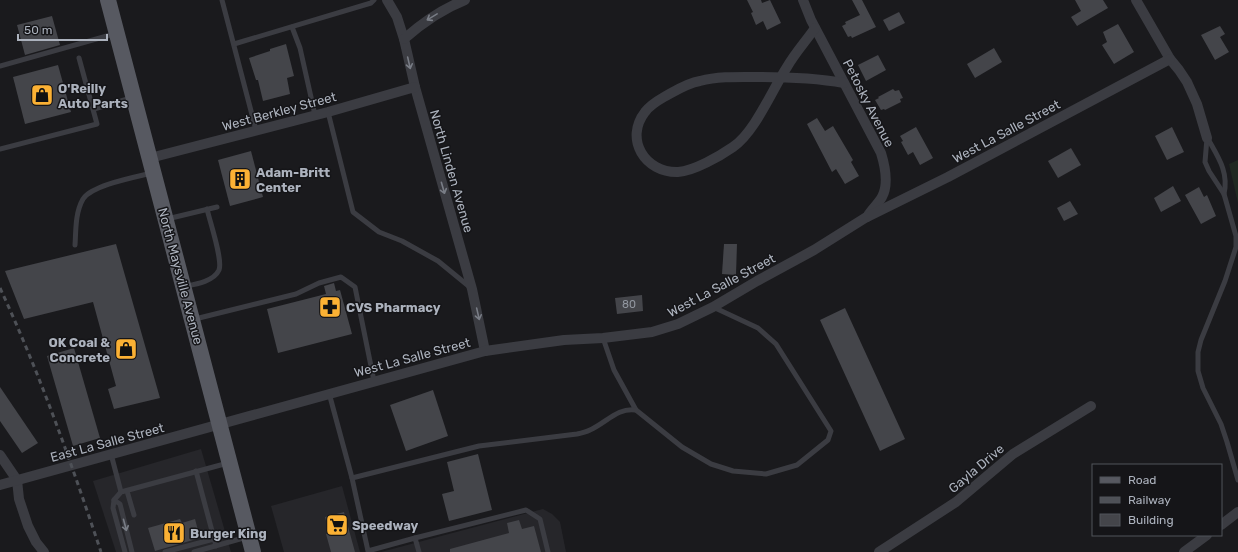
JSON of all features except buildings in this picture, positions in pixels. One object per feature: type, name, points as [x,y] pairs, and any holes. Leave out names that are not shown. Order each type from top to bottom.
[{"type":"main road","name":"North Maysville Avenue","points":[[108,0],[253,552]]},
{"type":"street","name":"North Linden Avenue","points":[[387,0],[397,17],[404,39],[415,87],[472,289],[485,351]]},
{"type":"street","points":[[404,39],[421,24],[452,5],[465,0]]},
{"type":"street","name":"Petosky Avenue","points":[[803,0],[815,28],[881,153],[886,179],[883,196],[865,218]]},
{"type":"street","points":[[1136,0],[1170,59],[1187,82],[1197,104],[1207,138]]},
{"type":"street","points":[[815,28],[786,67],[781,77],[747,134],[734,147],[697,167],[680,172],[669,172],[659,168],[650,162],[639,150],[635,136],[637,123],[645,111],[653,104],[678,89],[698,81],[721,77],[781,77],[810,78],[844,83]]},
{"type":"street","name":"West La Salle Street","points":[[220,424],[485,351],[564,340],[603,338],[652,332],[678,324],[713,307],[814,250],[865,218],[948,177],[1170,59]]},
{"type":"street","name":"West Berkley Street","points":[[152,165],[256,130],[328,112],[415,87]]},
{"type":"street","name":"Gayla Drive","points":[[879,552],[956,502],[1013,454],[1091,406]]},
{"type":"street","name":"East La Salle Street","points":[[0,485],[220,424]]},
{"type":"street","points":[[0,455],[16,480],[19,499],[28,526],[36,542],[44,552]]},
{"type":"street","points":[[1222,524],[1238,512]]},
{"type":"street","points":[[1184,552],[1206,536]]},
{"type":"lane","points":[[222,0],[256,130]]},
{"type":"lane","points":[[234,44],[292,28],[371,3],[374,0]]},
{"type":"lane","points":[[292,28],[300,48],[315,115]]},
{"type":"lane","points":[[0,66],[117,33]]},
{"type":"lane","points":[[0,149],[97,124],[79,58]]},
{"type":"lane","points":[[94,109],[134,97]]},
{"type":"lane","points":[[328,112],[353,212],[379,232],[402,241],[438,261],[472,289]]},
{"type":"lane","points":[[1207,138],[1226,174],[1226,187],[1224,194]]},
{"type":"lane","points":[[1207,138],[1205,162],[1208,171],[1224,194],[1236,236],[1236,247],[1228,274],[1201,340],[1197,363],[1199,378],[1228,442],[1238,480]]},
{"type":"lane","points":[[75,245],[77,216],[84,198],[99,187],[152,165]]},
{"type":"lane","points":[[166,219],[217,207]]},
{"type":"lane","points":[[183,287],[200,284],[211,279],[219,272],[221,262],[207,209]]},
{"type":"lane","points":[[193,320],[296,294],[319,283],[341,277],[355,287],[374,381]]},
{"type":"lane","points":[[603,338],[614,370],[636,410],[682,447],[710,464],[733,471],[766,474],[797,465],[828,440],[831,431],[776,344],[758,328],[713,307]]},
{"type":"lane","points":[[329,393],[352,478],[368,551],[526,510],[540,519],[548,552]]},
{"type":"lane","points":[[352,478],[479,446],[578,434],[590,430],[618,412],[629,408],[636,410]]},
{"type":"lane","points":[[111,454],[121,492]]},
{"type":"lane","points":[[125,552],[113,508],[114,500],[121,492],[230,462]]},
{"type":"lane","points":[[196,471],[216,546]]},
{"type":"lane","points":[[127,491],[134,515]]},
{"type":"lane","points":[[114,500],[120,504],[132,552]]},
{"type":"lane","points":[[194,552],[249,536]]},
{"type":"lane","points":[[415,538],[419,552]]},
{"type":"lane","points":[[165,552],[214,539]]},
{"type":"shaded area","points":[[1238,160],[1238,203],[1229,164]]},
{"type":"shaded area","points":[[201,449],[231,552],[116,552],[93,481]]},
{"type":"shaded area","points":[[342,486],[360,552],[284,552],[271,506]]},
{"type":"shaded area","points":[[543,509],[552,514],[560,522],[566,552],[381,552]]},
{"type":"railway","points":[[0,288],[15,320],[54,418],[101,552]]},
{"type":"place","name":"O'Reilly Auto Parts","points":[[42,95]]},
{"type":"place","name":"Adam-Britt Center","points":[[240,179]]},
{"type":"place","name":"CVS Pharmacy","points":[[330,307]]},
{"type":"place","name":"OK Coal & Concrete","points":[[126,349]]},
{"type":"place","name":"Speedway","points":[[337,525]]},
{"type":"place","name":"Burger King","points":[[174,533]]}]
